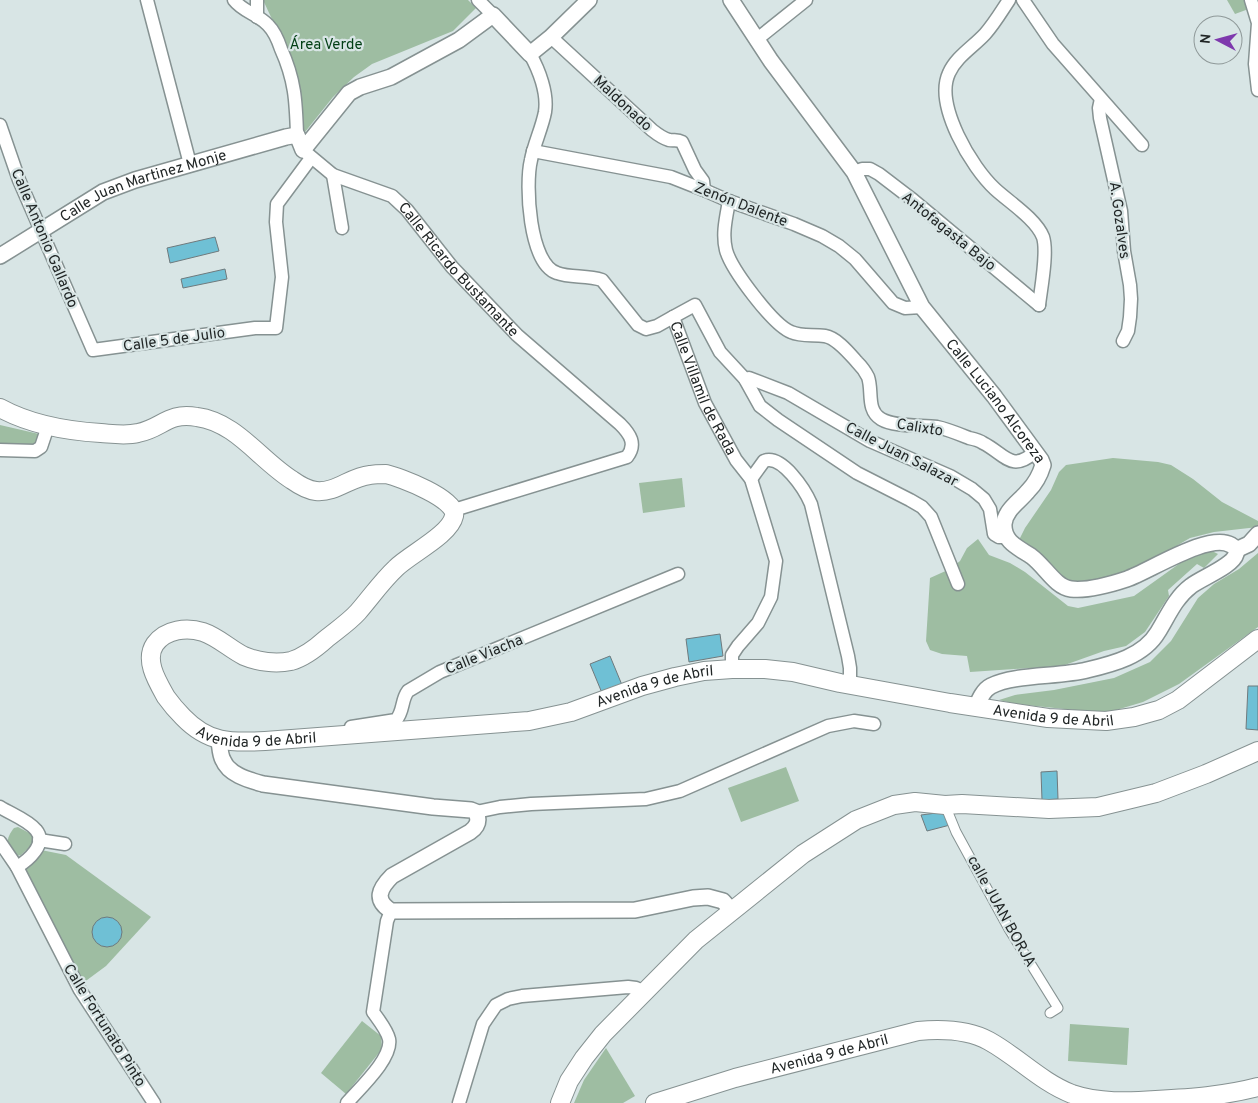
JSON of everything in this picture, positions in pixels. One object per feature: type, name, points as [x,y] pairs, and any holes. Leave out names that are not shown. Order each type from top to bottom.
[{"type":"main road","points":[[0,408],[23,419],[48,426],[76,431],[130,435],[152,428],[168,419],[184,415],[215,420],[227,427],[276,470],[308,489],[331,491],[360,476],[385,474],[397,477],[438,496],[454,510]]},
{"type":"main road","name":"Avenida 9 de Abril","points":[[454,510],[454,518],[444,532],[397,566],[357,613],[316,649],[292,660],[276,662],[246,656],[204,632],[184,629],[170,632],[162,637],[153,647],[150,654],[155,677],[168,700],[187,721],[205,735],[219,740],[238,742],[306,739],[529,721],[571,712],[642,686],[675,677],[704,671],[765,669],[793,672],[976,707],[1048,718],[1106,721],[1134,717],[1159,710],[1178,700],[1258,639]]},
{"type":"main road","points":[[560,1103],[569,1081],[603,1034],[696,940],[803,854],[856,820],[894,805],[915,802],[1048,810],[1098,807],[1156,793],[1258,751]]},
{"type":"main road","name":"Avenida 9 de Abril","points":[[655,1103],[735,1078],[918,1031],[930,1030],[961,1032],[987,1040],[1053,1086],[1075,1096],[1106,1102],[1132,1102],[1207,1096],[1258,1086]]},
{"type":"street","points":[[147,0],[190,164]]},
{"type":"street","name":"Calle Ricardo Bustamante","points":[[234,0],[241,8],[268,24],[276,37],[291,75],[296,98],[297,135],[307,154],[332,176],[392,196],[407,210],[452,267],[517,336],[620,424],[628,433],[633,446],[627,457],[454,510]]},
{"type":"street","points":[[257,0],[257,16]]},
{"type":"street","name":"Calle Villamil de Rada","points":[[478,0],[530,54],[536,65],[545,100],[545,112],[530,161],[529,181],[531,222],[539,254],[546,266],[556,273],[602,280],[638,325],[646,329],[657,326],[673,317],[705,403],[736,460],[752,479]]},
{"type":"street","points":[[530,54],[589,0]]},
{"type":"street","name":"Calle Luciano Alcoreza","points":[[731,0],[756,40],[803,106],[854,172],[922,307],[994,396],[1043,466],[1041,474],[1006,515],[1004,526],[1007,537]]},
{"type":"street","points":[[756,40],[806,0]]},
{"type":"street","name":"Antofagasta Bajo","points":[[854,172],[870,169],[878,174],[913,200],[1040,305],[1045,248],[1042,234],[984,177],[966,151],[957,133],[951,120],[946,100],[946,80],[949,73],[956,62],[984,35],[1009,0]]},
{"type":"street","points":[[1023,0],[1053,44],[1142,145]]},
{"type":"street","points":[[1251,0],[1258,23],[1255,64],[1258,90]]},
{"type":"street","points":[[307,154],[349,93],[360,87],[391,77],[459,40],[493,15]]},
{"type":"street","name":"Maldonado","points":[[551,36],[652,130],[661,137],[682,142],[694,170],[703,181],[704,190]]},
{"type":"street","name":"A. Gozalves","points":[[1101,99],[1099,108],[1100,118],[1121,211],[1130,285],[1130,317],[1128,331],[1123,341]]},
{"type":"street","name":"Calle Antonio Gallardo","points":[[0,125],[19,180],[93,350]]},
{"type":"street","name":"Calle Juan Martinez Monje","points":[[0,256],[103,192],[135,180],[272,140],[297,135]]},
{"type":"street","name":"Zenón Dalente","points":[[533,151],[671,177],[728,202],[794,224],[822,236],[839,246],[855,260],[893,303],[905,308],[922,307]]},
{"type":"street","name":"Calle 5 de Julio","points":[[93,350],[255,328],[276,328],[282,277],[276,222],[277,204],[307,154]]},
{"type":"street","points":[[332,176],[342,228]]},
{"type":"street","name":"Calixto","points":[[728,202],[724,233],[726,252],[745,284],[778,325],[789,332],[800,336],[827,336],[837,342],[864,369],[868,378],[871,405],[875,414],[882,420],[939,428],[984,443],[1000,455],[1017,463],[1026,460],[1035,452]]},
{"type":"street","points":[[673,317],[695,305],[720,352],[745,379],[760,406],[857,473],[922,507],[931,517],[958,584]]},
{"type":"street","name":"Calle Juan Salazar","points":[[745,379],[749,378],[788,393],[870,441],[950,476],[972,489],[984,499],[990,509],[994,534],[999,537],[1007,537]]},
{"type":"street","points":[[0,450],[35,451],[41,447],[48,426]]},
{"type":"street","points":[[732,669],[732,655],[758,623],[768,604],[776,574],[774,549],[752,479],[764,461],[770,460],[785,468],[800,484],[811,504],[848,656],[850,684]]},
{"type":"street","points":[[1236,550],[1248,544],[1258,534]]},
{"type":"street","points":[[976,707],[978,700],[990,686],[1012,680],[1087,671],[1128,657],[1146,647],[1157,634],[1176,601],[1189,587],[1231,562],[1236,554],[1234,546],[1216,542],[1168,559],[1126,579],[1106,585],[1071,589],[1058,584],[1040,562],[1014,546],[1007,537]]},
{"type":"street","name":"Calle Viacha","points":[[306,739],[322,730],[396,720],[401,713],[404,695],[408,690],[440,672],[678,574]]},
{"type":"street","points":[[219,740],[222,760],[228,768],[247,779],[263,784],[476,812],[531,804],[646,799],[680,791],[828,726],[854,721],[874,724]]},
{"type":"street","name":"calle JUAN BORJA","points":[[945,805],[956,832],[970,854],[979,876],[1058,1008],[1050,1013]]},
{"type":"street","points":[[0,807],[32,826],[40,840],[36,851],[17,867]]},
{"type":"street","points":[[476,812],[478,822],[476,828],[392,876],[383,886],[380,897],[382,903],[391,911],[636,910],[693,898],[708,897],[723,901],[732,911]]},
{"type":"street","points":[[40,840],[65,844]]},
{"type":"street","name":"Calle Fortunato Pinto","points":[[0,842],[17,867],[80,990],[154,1103]]},
{"type":"street","points":[[347,1103],[384,1060],[389,1049],[389,1038],[373,1012],[387,921],[391,911]]},
{"type":"street","points":[[459,1103],[483,1024],[487,1015],[496,1005],[508,999],[549,992],[628,987],[645,992]]},
{"type":"green space","name":"Área Verde","points":[[263,0],[468,0],[476,8],[453,31],[372,64],[354,77],[333,97],[305,132],[298,119],[278,32]]},
{"type":"green space","points":[[1227,0],[1252,0],[1254,7],[1235,14]]},
{"type":"green space","points":[[0,425],[39,434],[39,444],[0,446]]},
{"type":"green space","points":[[1113,458],[1171,465],[1193,479],[1222,502],[1258,521],[1258,527],[1214,532],[1190,538],[1161,556],[1081,596],[1019,540],[1051,490],[1059,472],[1066,465]]},
{"type":"green space","points":[[682,478],[685,507],[643,513],[639,483]]},
{"type":"green space","points":[[978,539],[989,555],[1010,563],[1025,572],[1068,606],[1078,608],[1134,596],[1183,561],[1210,550],[1218,554],[1204,568],[1197,564],[1168,590],[1169,596],[1145,632],[1126,646],[1104,651],[1062,666],[970,672],[967,656],[942,654],[930,650],[926,641],[930,578],[950,569],[960,561],[967,548]]},
{"type":"green space","points":[[1258,553],[1258,627],[1179,684],[1143,702],[1113,711],[1084,711],[1016,704],[999,700],[1015,695],[1054,690],[1114,678],[1150,662],[1171,641],[1198,598],[1214,584],[1239,569]]},
{"type":"green space","points":[[786,767],[799,801],[741,822],[728,788]]},
{"type":"green space","points":[[18,827],[33,835],[34,843],[21,855],[17,856],[10,850],[8,839],[14,828]]},
{"type":"green space","points":[[41,850],[66,855],[151,917],[106,966],[83,983],[25,876],[25,864]]},
{"type":"green space","points":[[362,1021],[381,1036],[382,1049],[346,1094],[321,1073]]},
{"type":"green space","points":[[1070,1024],[1129,1028],[1127,1065],[1068,1061]]},
{"type":"green space","points":[[606,1048],[635,1096],[623,1103],[574,1103],[584,1080]]},
{"type":"building","points":[[215,237],[219,251],[170,263],[167,248]]},
{"type":"building","points":[[225,269],[227,279],[183,288],[181,279]]},
{"type":"building","points":[[720,634],[723,656],[689,662],[686,639]]},
{"type":"building","points":[[610,656],[622,685],[602,693],[590,664]]},
{"type":"building","points":[[1248,686],[1258,686],[1258,730],[1246,729]]},
{"type":"building","points":[[1057,771],[1058,799],[1042,800],[1041,772]]},
{"type":"building","points":[[944,812],[950,825],[927,831],[921,815]]},
{"type":"building","points":[[107,917],[118,921],[122,932],[118,943],[107,947],[96,943],[92,932],[96,921]]}]
